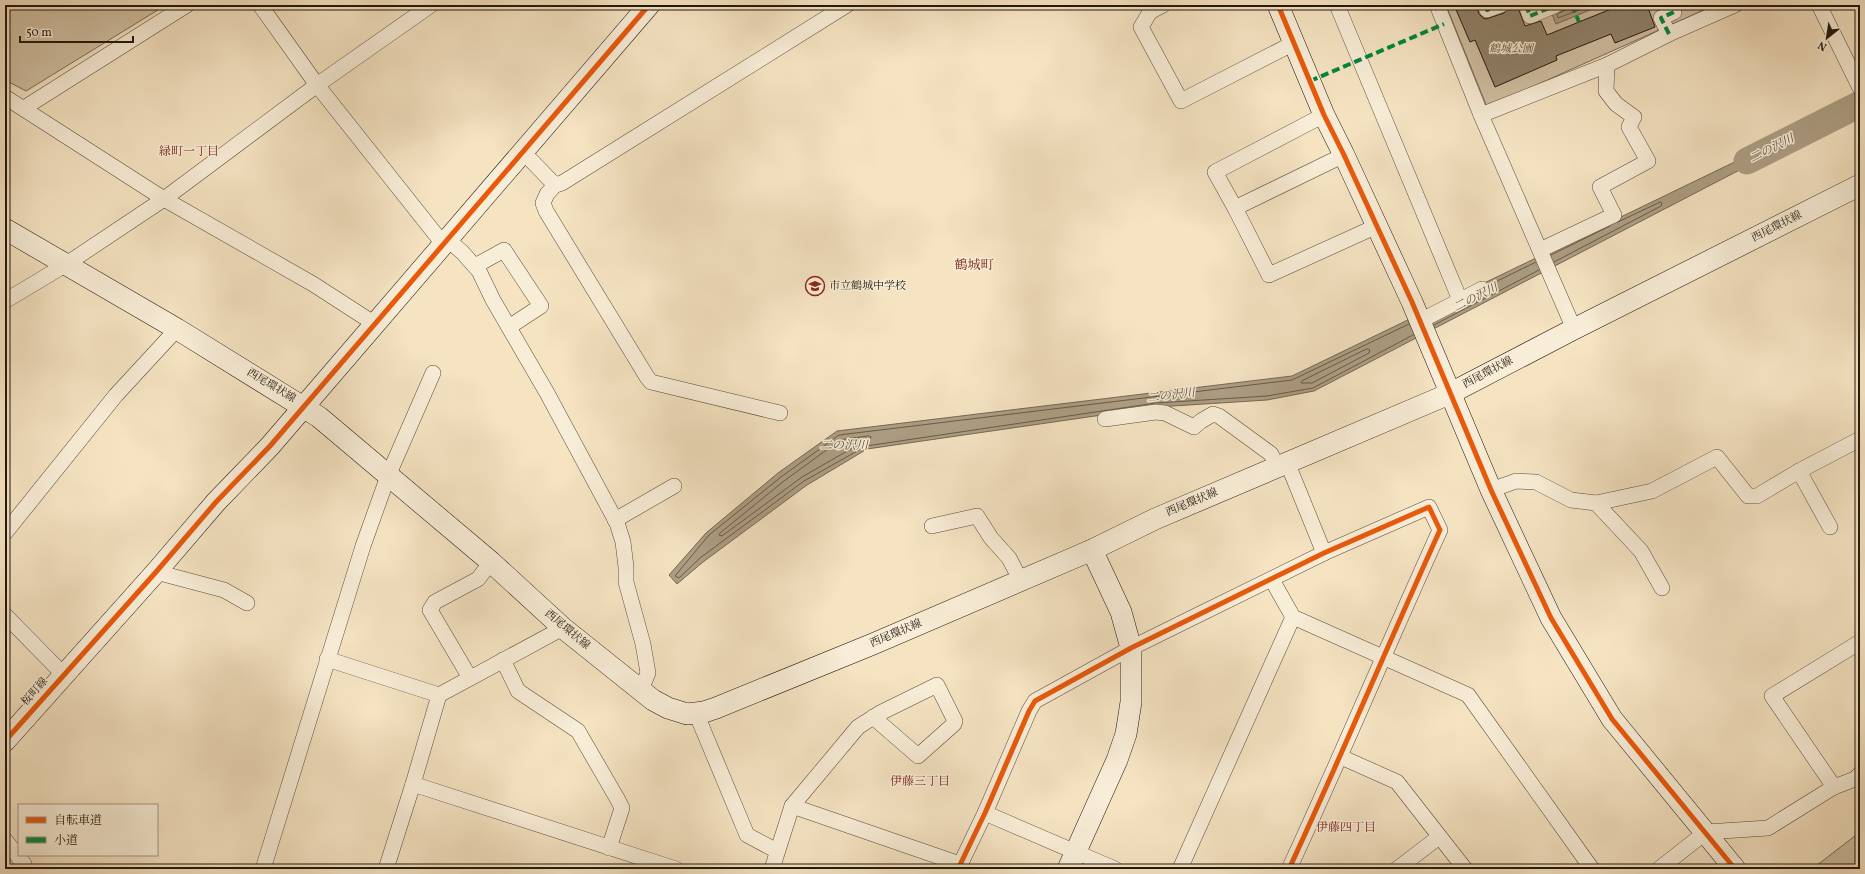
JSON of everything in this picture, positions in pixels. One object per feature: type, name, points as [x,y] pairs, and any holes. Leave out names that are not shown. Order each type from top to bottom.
[{"type":"street","points":[[24,108],[187,5]]},
{"type":"street","points":[[260,5],[317,85],[446,242],[462,252],[479,271],[508,327],[547,393],[615,520],[623,542],[626,582],[643,644],[648,673],[641,690]]},
{"type":"street","points":[[5,301],[65,265],[164,198],[317,85],[431,5]]},
{"type":"street","name":"桜町線","points":[[5,741],[156,572],[216,502],[270,446],[524,153],[649,5]]},
{"type":"street","points":[[780,413],[651,382],[546,211],[543,203],[547,194],[556,184],[562,183],[847,5]]},
{"type":"street","points":[[1163,5],[1150,12],[1141,27],[1181,101],[1294,43]]},
{"type":"street","points":[[1278,5],[1324,115],[1412,302],[1431,346],[1449,394],[1491,490],[1551,618],[1612,719],[1735,869]]},
{"type":"street","points":[[1336,5],[1460,300]]},
{"type":"street","points":[[1437,5],[1481,116],[1574,329]]},
{"type":"street","points":[[1485,5],[1487,10],[1501,5]]},
{"type":"street","points":[[1526,5],[1530,16],[1556,5]]},
{"type":"street","points":[[1669,34],[1661,18],[1674,12],[1671,5]]},
{"type":"street","points":[[1481,116],[1607,65],[1669,34],[1735,5]]},
{"type":"street","points":[[1819,5],[1860,88]]},
{"type":"street","points":[[1540,250],[1614,215],[1600,187],[1648,161],[1630,127],[1634,116],[1616,104],[1606,91],[1607,65]]},
{"type":"street","points":[[5,97],[164,198],[313,284],[375,324]]},
{"type":"street","points":[[1324,115],[1215,172],[1269,275],[1377,226]]},
{"type":"street","points":[[524,153],[556,184]]},
{"type":"street","points":[[1235,208],[1344,155]]},
{"type":"street","name":"西尾環状線","points":[[5,229],[304,406],[491,562],[563,628],[653,700],[668,708],[687,714],[716,708],[730,703],[1020,581],[1092,550],[1155,519],[1449,394],[1574,329],[1860,185]]},
{"type":"street","points":[[475,266],[504,250],[541,306],[508,327]]},
{"type":"street","points":[[1420,321],[1482,289]]},
{"type":"street","points":[[5,533],[116,395],[176,329]]},
{"type":"street","points":[[263,869],[327,659],[388,476],[433,373]]},
{"type":"street","points":[[1105,419],[1156,412],[1165,413],[1194,427],[1213,414],[1219,416],[1271,454],[1282,464],[1324,553]]},
{"type":"street","points":[[1491,490],[1516,481],[1536,482],[1571,500],[1596,503],[1652,491],[1717,457],[1748,496],[1757,496],[1799,471],[1860,439]]},
{"type":"street","points":[[1799,471],[1830,527]]},
{"type":"street","points":[[615,520],[674,486]]},
{"type":"street","points":[[1596,503],[1641,551],[1662,588]]},
{"type":"street","points":[[792,806],[959,866],[985,813],[1029,711],[1035,701],[1131,648],[1272,580],[1324,553],[1429,507],[1440,530],[1382,658],[1341,757],[1288,869]]},
{"type":"street","points":[[932,526],[977,516],[991,538],[1009,558],[1020,581]]},
{"type":"street","points":[[1072,860],[1117,760],[1126,734],[1131,702],[1131,648],[1121,612],[1092,550]]},
{"type":"street","points":[[470,678],[430,610],[435,602],[478,579],[491,562]]},
{"type":"street","points":[[156,572],[224,590],[247,603]]},
{"type":"street","points":[[1272,580],[1293,617],[1382,658],[1468,695],[1592,869]]},
{"type":"street","points":[[5,615],[64,675]]},
{"type":"street","points":[[1180,869],[1293,617]]},
{"type":"street","points":[[386,869],[439,695],[563,628]]},
{"type":"street","points":[[1834,787],[1772,696],[1860,642]]},
{"type":"street","points":[[327,659],[439,695]]},
{"type":"street","points":[[503,660],[518,692],[578,730],[618,800],[622,808],[609,848]]},
{"type":"street","points":[[772,869],[792,806],[858,727],[873,718],[937,685],[955,721],[954,724],[918,756],[873,718]]},
{"type":"street","points":[[696,713],[747,835],[777,852]]},
{"type":"street","points":[[1341,757],[1397,782],[1465,869]]},
{"type":"street","points":[[1659,869],[1706,832],[1768,828],[1834,787],[1858,780]]},
{"type":"street","points":[[413,784],[676,869]]},
{"type":"street","points":[[985,813],[1072,860],[1115,869]]},
{"type":"street","points":[[1397,869],[1439,837]]},
{"type":"street","points":[[5,840],[24,864]]},
{"type":"green space","points":[[5,5],[166,5],[26,91],[5,80]]},
{"type":"green space","name":"鶴城公園","points":[[1446,5],[1715,5],[1487,107]]},
{"type":"green space","points":[[1860,832],[1860,869],[1812,869]]},
{"type":"water","points":[[1568,5],[1602,5],[1556,24],[1551,12]]},
{"type":"water","name":"二の沢川","points":[[1780,140],[1780,149],[1314,391],[1267,400],[1157,407],[867,449],[807,485],[703,562],[677,584],[669,575],[706,533],[778,473],[837,431],[1292,376]]},
{"type":"building","points":[[1454,5],[1476,5],[1479,14],[1486,19],[1504,13],[1509,8],[1517,5],[1525,26],[1541,21],[1547,35],[1611,9],[1610,5],[1647,5],[1655,27],[1615,43],[1611,34],[1556,56],[1557,60],[1495,87],[1475,40],[1470,42]]},
{"type":"waterway","name":"二の沢川","points":[[1747,161],[1858,105]]},
{"type":"marked path","points":[[1485,5],[1487,10],[1501,5]]},
{"type":"marked path","points":[[1526,5],[1530,16],[1556,5]]},
{"type":"marked path","points":[[1572,5],[1579,22]]},
{"type":"marked path","points":[[1669,34],[1661,18],[1674,12],[1671,5]]},
{"type":"marked path","points":[[1310,81],[1444,24]]},
{"type":"cycle path","points":[[5,741],[156,572],[216,502],[270,446],[649,5]]},
{"type":"cycle path","points":[[1278,5],[1324,115],[1412,302],[1491,490],[1551,618],[1612,719],[1735,869]]},
{"type":"cycle path","points":[[958,869],[985,813],[1029,711],[1035,701],[1131,648],[1202,613],[1324,553],[1429,507],[1440,530],[1289,869]]},
{"type":"place","name":"市立鶴城中学校","points":[[815,286]]},
{"type":"district","name":"緑町一丁目","points":[[189,152]]},
{"type":"district","name":"鶴城町","points":[[974,266]]},
{"type":"district","name":"伊藤三丁目","points":[[920,782]]},
{"type":"district","name":"伊藤四丁目","points":[[1346,828]]}]
